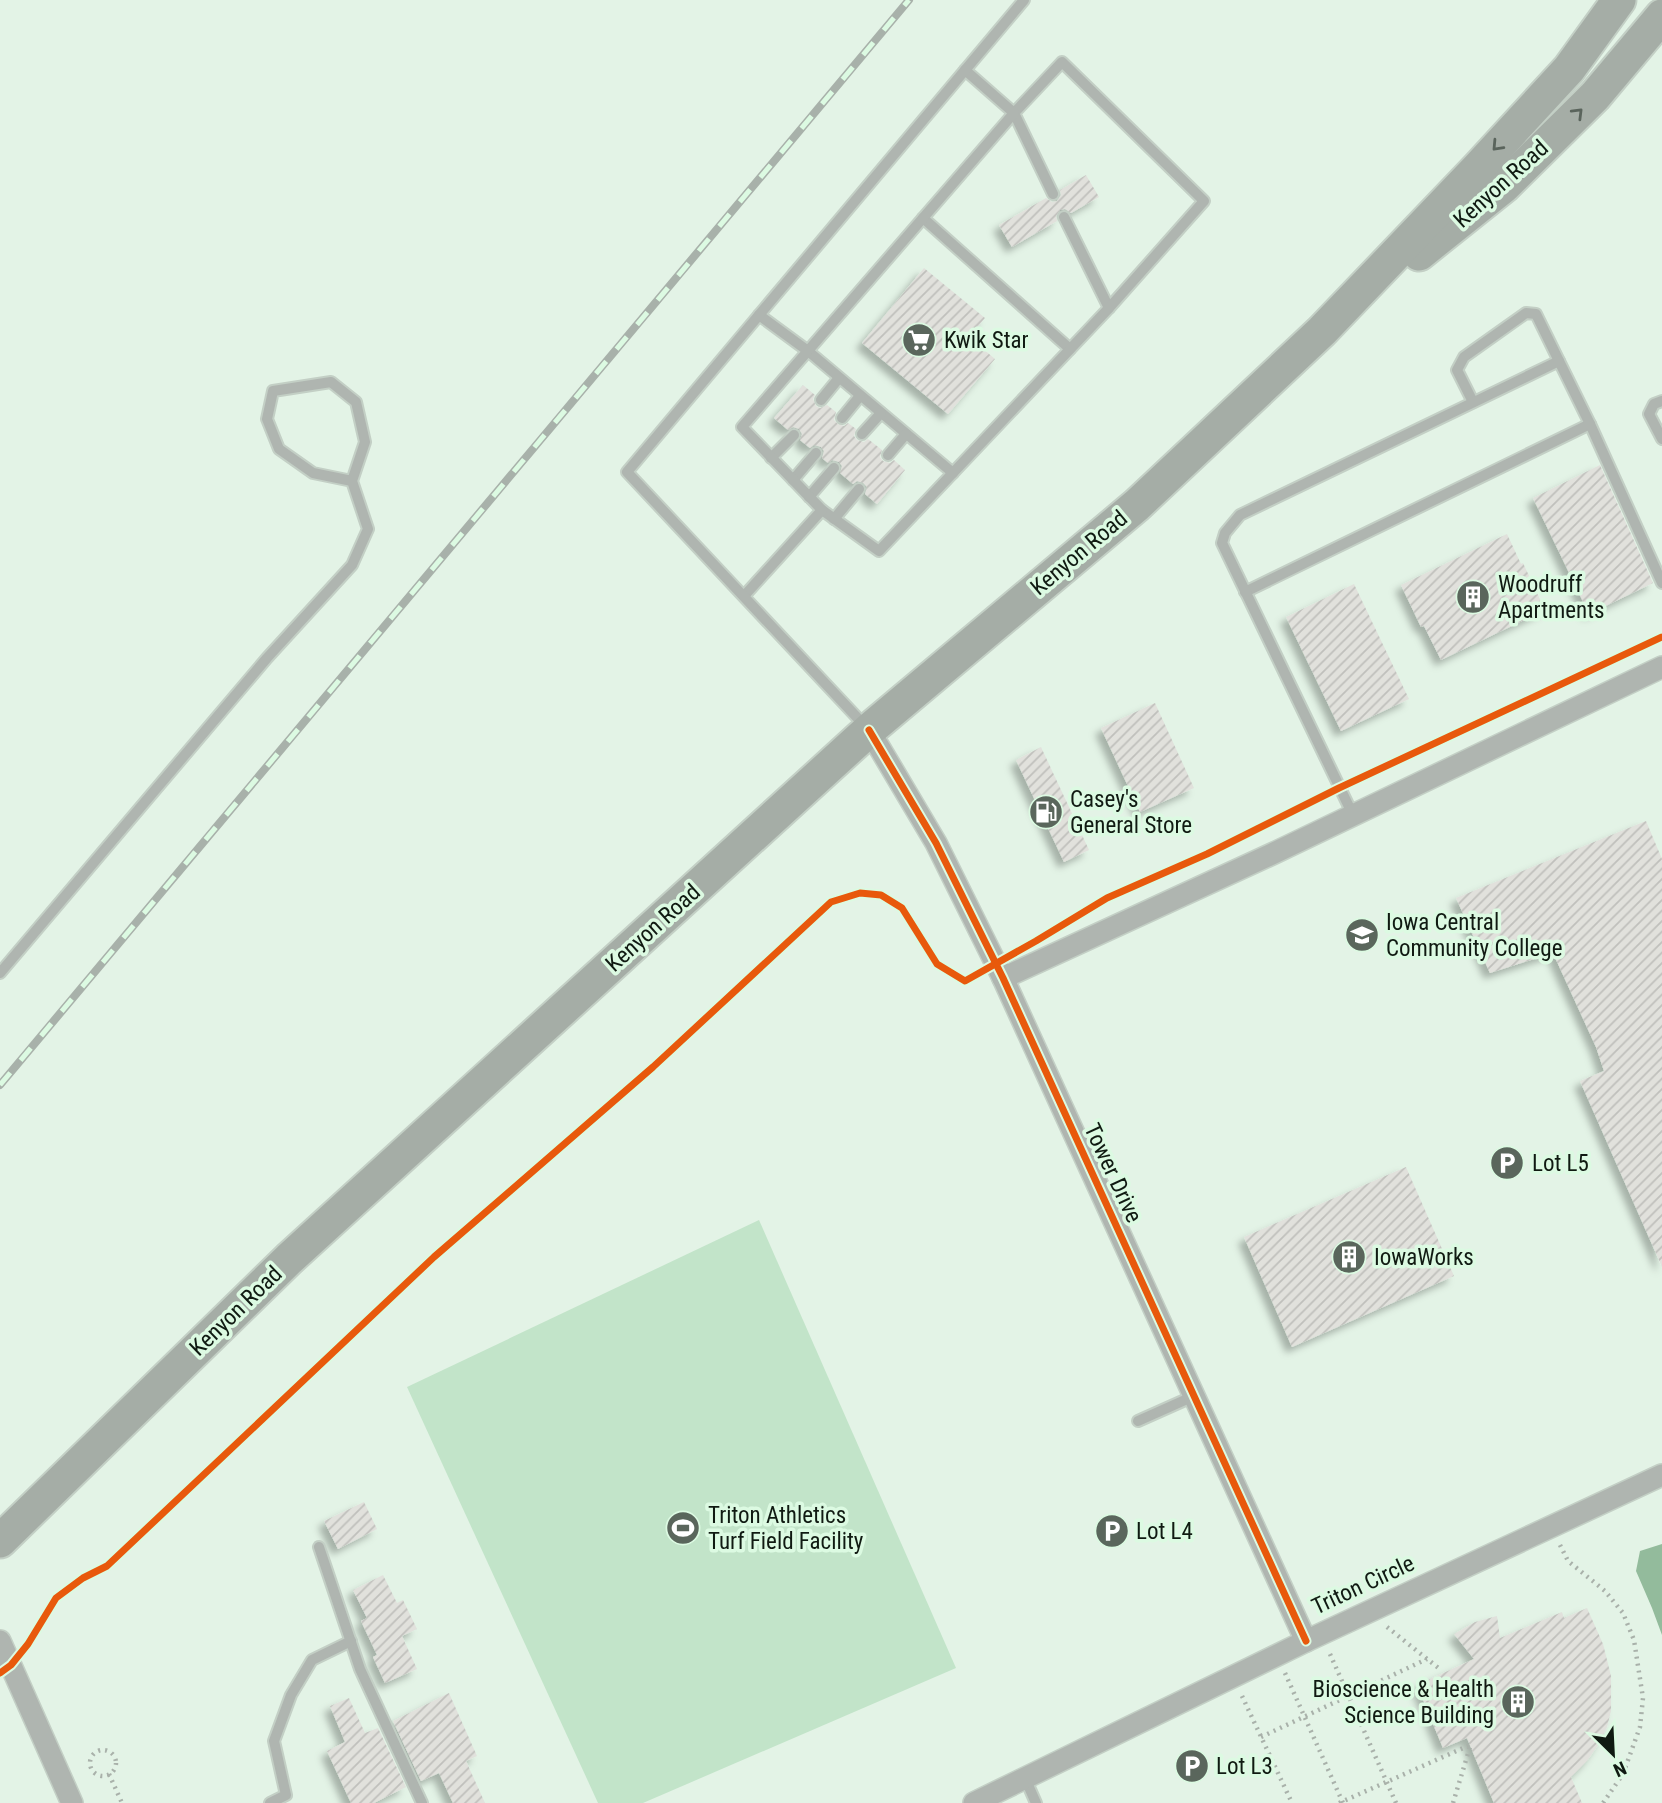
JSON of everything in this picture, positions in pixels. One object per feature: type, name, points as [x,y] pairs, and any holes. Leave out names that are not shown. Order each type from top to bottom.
[{"type":"main road","name":"Kenyon Road","points":[[0,1541],[289,1259],[869,730],[1137,505],[1322,331],[1569,69],[1619,0]]},
{"type":"main road","name":"Kenyon Road","points":[[1322,331],[1504,186],[1595,96],[1662,16]]},
{"type":"street","points":[[1003,978],[1662,667]]},
{"type":"street","name":"Tower Drive","points":[[869,730],[936,843],[1003,978],[1194,1396],[1314,1637]]},
{"type":"street","name":"Triton Circle","points":[[974,1803],[1314,1637],[1662,1475]]},
{"type":"street","points":[[0,1642],[72,1803]]},
{"type":"lane","points":[[869,730],[627,472],[1024,0]]},
{"type":"lane","points":[[1062,62],[1205,201],[1109,308],[879,551],[822,510],[742,427],[1014,113],[1062,62]]},
{"type":"lane","points":[[965,70],[1014,113],[1053,194]]},
{"type":"lane","points":[[1064,217],[1109,308]]},
{"type":"lane","points":[[923,218],[1070,349]]},
{"type":"lane","points":[[1472,402],[1457,370],[1464,357],[1526,313],[1536,314],[1590,424],[1662,583]]},
{"type":"lane","points":[[760,315],[808,351],[953,473]]},
{"type":"lane","points":[[1353,815],[1222,543],[1225,533],[1240,515],[1559,361]]},
{"type":"lane","points":[[821,400],[839,378]]},
{"type":"lane","points":[[0,974],[267,658],[352,565],[368,529],[352,481],[365,442],[356,402],[331,382],[273,391],[267,419],[279,449],[313,473],[352,481]]},
{"type":"lane","points":[[842,418],[860,396]]},
{"type":"lane","points":[[1662,401],[1654,404],[1649,414],[1662,439]]},
{"type":"lane","points":[[862,434],[881,413]]},
{"type":"lane","points":[[1245,592],[1590,424]]},
{"type":"lane","points":[[888,455],[906,434]]},
{"type":"lane","points":[[771,458],[794,435]]},
{"type":"lane","points":[[793,480],[816,453]]},
{"type":"lane","points":[[809,497],[834,468]]},
{"type":"lane","points":[[834,519],[859,489]]},
{"type":"lane","points":[[744,596],[822,510]]},
{"type":"lane","points":[[1138,1421],[1194,1396]]},
{"type":"lane","points":[[319,1547],[360,1669],[422,1803]]},
{"type":"lane","points":[[270,1803],[286,1795],[275,1741],[291,1695],[312,1660],[351,1641]]},
{"type":"lane","points":[[1025,1778],[1036,1803]]},
{"type":"path","points":[[1550,1527],[1568,1561],[1605,1591],[1623,1614],[1634,1640],[1643,1698],[1640,1727],[1623,1774],[1603,1803]]},
{"type":"path","points":[[1367,1612],[1441,1670]]},
{"type":"path","points":[[1314,1637],[1348,1695],[1396,1803]]},
{"type":"path","points":[[1277,1655],[1342,1802],[1470,1745],[1453,1803]]},
{"type":"path","points":[[1261,1737],[1427,1659]]},
{"type":"path","points":[[1233,1677],[1292,1803]]},
{"type":"path","points":[[106,1750],[116,1758],[115,1767],[109,1774],[98,1774],[92,1769],[90,1761],[98,1751],[106,1750]]},
{"type":"path","points":[[109,1774],[122,1803]]},
{"type":"shaded area","name":"Triton Athletics Turf Field Facility","points":[[759,1220],[956,1668],[643,1803],[598,1803],[407,1387]]},
{"type":"shaded area","points":[[1662,1544],[1662,1635],[1636,1571],[1640,1551]]},
{"type":"building","points":[[1086,175],[1099,197],[1071,213],[1065,209],[1060,210],[1056,216],[1057,221],[1012,247],[999,225],[1046,198],[1052,202],[1057,201],[1061,195],[1060,190]]},
{"type":"building","name":"Kwik Star","points":[[924,268],[985,318],[969,337],[995,359],[948,414],[862,343]]},
{"type":"building","points":[[803,385],[815,395],[813,399],[816,406],[820,408],[827,405],[836,412],[834,420],[838,424],[844,426],[848,423],[856,429],[854,436],[857,440],[864,442],[868,439],[882,450],[880,457],[883,461],[890,463],[894,460],[905,470],[877,504],[865,494],[867,487],[863,483],[857,481],[853,484],[840,473],[842,466],[839,462],[832,460],[828,463],[822,458],[824,451],[821,447],[814,445],[810,448],[800,440],[802,434],[799,429],[793,427],[788,430],[774,418]]},
{"type":"building","points":[[1600,465],[1653,583],[1589,614],[1533,498]]},
{"type":"building","points":[[1507,534],[1545,610],[1441,660],[1424,626],[1421,627],[1401,585]]},
{"type":"building","points":[[1354,584],[1409,699],[1341,731],[1286,617]]},
{"type":"building","points":[[1155,703],[1194,788],[1140,812],[1101,728]]},
{"type":"building","points":[[1041,747],[1089,850],[1064,862],[1016,760]]},
{"type":"building","points":[[1646,821],[1662,859],[1662,1267],[1580,1081],[1604,1071],[1596,1047],[1553,953],[1490,973],[1456,898]]},
{"type":"building","name":"IowaWorks","points":[[1406,1167],[1454,1276],[1292,1347],[1244,1237]]},
{"type":"building","points":[[364,1502],[377,1529],[338,1549],[324,1521]]},
{"type":"building","points":[[383,1575],[397,1603],[403,1600],[417,1629],[402,1636],[417,1669],[385,1683],[373,1657],[377,1655],[361,1621],[367,1618],[353,1590]]},
{"type":"building","name":"Bioscience & Health Science Building","points":[[1587,1608],[1603,1644],[1611,1676],[1611,1711],[1598,1745],[1571,1777],[1582,1803],[1494,1803],[1467,1738],[1443,1748],[1417,1685],[1474,1659],[1454,1634],[1475,1622],[1497,1616],[1500,1638],[1562,1612],[1564,1618]]},
{"type":"building","points":[[449,1693],[477,1756],[466,1761],[485,1803],[453,1803],[439,1773],[421,1781],[393,1721]]},
{"type":"building","points":[[349,1698],[365,1733],[378,1728],[406,1787],[374,1803],[351,1803],[327,1751],[345,1742],[330,1706]]},
{"type":"railway","points":[[0,1085],[909,0]]},
{"type":"cycle path","points":[[0,1673],[11,1665],[28,1644],[56,1598],[83,1578],[107,1566],[434,1257],[653,1067],[831,902],[860,893],[881,895],[902,908],[937,964],[965,981],[1107,898],[1207,854],[1339,788],[1662,637]]},
{"type":"cycle path","points":[[869,730],[936,843],[1003,978],[1306,1641]]},
{"type":"place","name":"Kwik Star","points":[[919,340]]},
{"type":"place","name":"Woodruff Apartments","points":[[1473,597]]},
{"type":"place","name":"Casey's General Store","points":[[1046,812]]},
{"type":"place","name":"Iowa Central Community College","points":[[1362,935]]},
{"type":"place","name":"Lot L5","points":[[1507,1163]]},
{"type":"place","name":"IowaWorks","points":[[1349,1257]]},
{"type":"place","name":"Triton Athletics Turf Field Facility","points":[[683,1528]]},
{"type":"place","name":"Lot L4","points":[[1112,1531]]},
{"type":"place","name":"Bioscience & Health Science Building","points":[[1518,1702]]},
{"type":"place","name":"Lot L3","points":[[1192,1766]]}]
